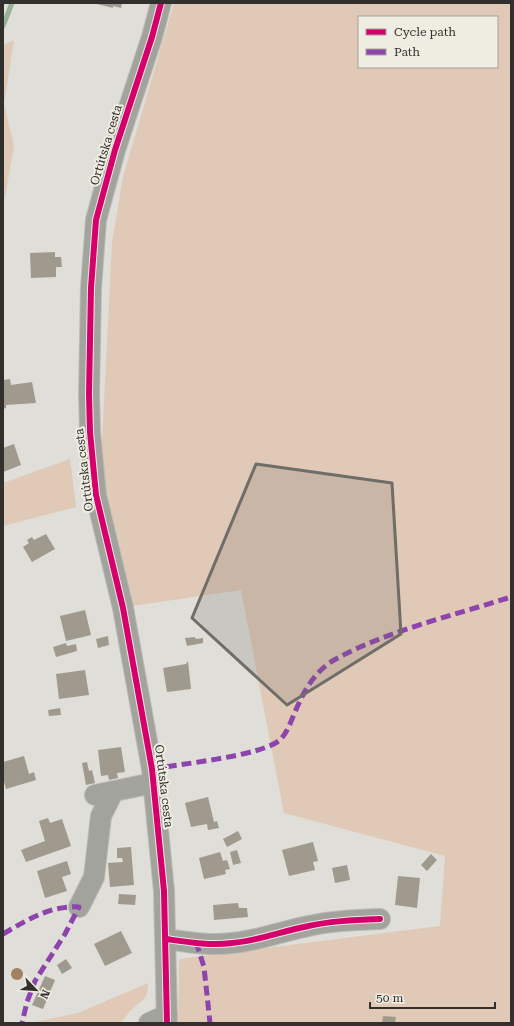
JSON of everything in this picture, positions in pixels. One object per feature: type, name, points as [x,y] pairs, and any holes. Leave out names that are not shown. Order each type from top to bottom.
[{"type":"street","name":"Ortútska cesta","points":[[161,3],[152,37],[111,165],[96,220],[93,253],[90,336],[90,432],[96,495],[123,608],[139,688],[153,783],[164,890],[166,939],[161,1020]]},
{"type":"street","name":"Ortútska cesta","points":[[79,906],[94,877],[104,793],[153,783]]},
{"type":"street","points":[[166,939],[205,944],[231,943],[261,939],[304,927],[342,920],[380,919]]},
{"type":"highlighted area","points":[[256,464],[392,483],[401,634],[287,705],[192,618]]},
{"type":"shaded area","points":[[174,3],[511,3],[511,1023],[178,1023],[179,959],[440,926],[445,856],[284,813],[241,590],[132,606],[107,499],[101,462],[112,242],[123,177]]},
{"type":"shaded area","points":[[14,40],[4,104],[14,146],[3,201],[3,45]]},
{"type":"shaded area","points":[[70,459],[76,507],[3,526],[3,483]]},
{"type":"shaded area","points":[[148,983],[146,997],[135,1006],[121,1023],[31,1023],[78,1013]]},
{"type":"building","points":[[93,3],[122,3],[121,8],[113,6],[113,8]]},
{"type":"building","points":[[55,252],[55,257],[61,257],[62,267],[56,267],[56,277],[31,278],[30,253]]},
{"type":"building","points":[[10,379],[11,385],[32,382],[36,403],[6,405],[6,408],[3,409],[3,380]]},
{"type":"building","points":[[14,444],[21,465],[3,472],[3,448]]},
{"type":"building","points":[[46,534],[55,549],[32,562],[23,547],[29,543],[27,540],[32,537],[34,540]]},
{"type":"building","points":[[85,610],[91,635],[66,641],[60,616]]},
{"type":"building","points":[[108,636],[109,645],[98,648],[96,639]]},
{"type":"building","points":[[195,637],[196,639],[203,638],[203,643],[187,646],[185,638]]},
{"type":"building","points":[[66,643],[67,646],[76,644],[77,651],[56,657],[53,647]]},
{"type":"building","points":[[188,661],[191,689],[167,692],[163,668],[186,664]]},
{"type":"building","points":[[85,670],[89,695],[59,699],[56,674]]},
{"type":"building","points":[[60,708],[61,715],[49,716],[48,710]]},
{"type":"building","points":[[121,747],[125,772],[117,773],[118,778],[109,780],[108,775],[101,776],[98,750]]},
{"type":"building","points":[[24,756],[29,774],[34,772],[36,780],[6,789],[3,778],[3,762]]},
{"type":"building","points":[[87,762],[89,771],[92,770],[95,783],[86,785],[82,763]]},
{"type":"building","points":[[208,797],[214,822],[217,821],[219,828],[208,830],[207,824],[191,827],[185,803]]},
{"type":"building","points":[[48,818],[50,823],[62,819],[71,846],[26,862],[21,850],[45,841],[39,821]]},
{"type":"building","points":[[238,831],[242,839],[227,847],[223,839]]},
{"type":"building","points":[[313,842],[318,861],[313,862],[315,870],[289,876],[282,850]]},
{"type":"building","points":[[131,847],[134,885],[110,887],[108,863],[123,862],[122,858],[117,858],[117,848]]},
{"type":"building","points":[[237,850],[241,863],[233,865],[230,852]]},
{"type":"building","points":[[220,852],[223,861],[227,860],[230,869],[225,870],[226,874],[204,879],[199,858]]},
{"type":"building","points":[[431,854],[437,860],[427,871],[421,865]]},
{"type":"building","points":[[67,861],[71,874],[62,877],[67,891],[45,898],[37,871]]},
{"type":"building","points":[[347,865],[350,880],[335,883],[332,868]]},
{"type":"building","points":[[398,876],[420,878],[417,908],[395,905]]},
{"type":"building","points":[[119,894],[136,895],[135,905],[118,904]]},
{"type":"building","points":[[238,903],[239,908],[247,908],[248,917],[214,920],[213,905]]},
{"type":"building","points":[[121,931],[132,953],[105,966],[94,944]]},
{"type":"building","points":[[66,959],[72,968],[62,974],[57,965]]},
{"type":"building","points":[[45,976],[55,980],[43,1009],[32,1005]]},
{"type":"building","points":[[383,1016],[396,1017],[395,1023],[382,1023]]},
{"type":"waterway","points":[[3,26],[12,3]]},
{"type":"marked path","points":[[152,769],[240,755],[272,745],[281,739],[286,733],[302,697],[315,676],[334,660],[376,640],[398,632],[511,597]]},
{"type":"marked path","points":[[3,934],[40,914],[59,908],[79,907],[65,934],[35,981],[27,1002],[22,1023]]},
{"type":"marked path","points":[[196,942],[204,967],[210,1023]]},
{"type":"cycle path","points":[[161,3],[152,37],[115,150],[96,220],[91,288],[89,394],[90,432],[96,495],[123,608],[152,769],[164,891],[167,1023]]},
{"type":"cycle path","points":[[166,939],[224,944],[241,942],[323,923],[380,919]]}]
